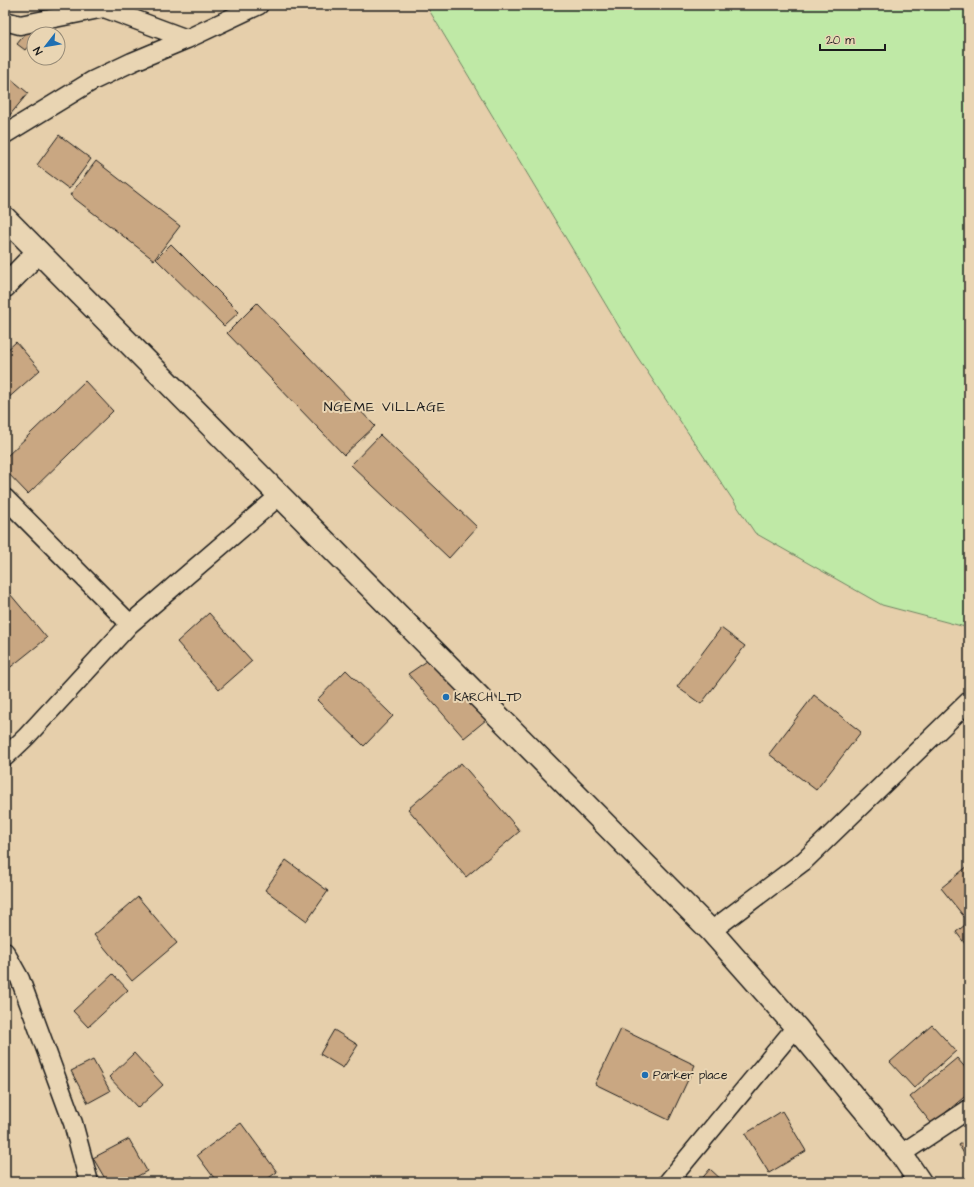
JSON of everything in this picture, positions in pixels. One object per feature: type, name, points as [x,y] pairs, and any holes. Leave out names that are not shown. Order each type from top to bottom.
[{"type":"main road","points":[[5,218],[711,931],[796,1027],[901,1154],[920,1182]]},
{"type":"main road","points":[[5,286],[38,252]]},
{"type":"street","points":[[5,134],[92,81],[259,5]]},
{"type":"street","points":[[5,21],[20,25],[104,8],[187,39]]},
{"type":"street","points":[[5,757],[26,737],[130,624],[280,496]]},
{"type":"street","points":[[5,498],[130,624]]},
{"type":"street","points":[[711,931],[804,861],[969,701]]},
{"type":"street","points":[[5,952],[20,979],[73,1123],[89,1182]]},
{"type":"street","points":[[668,1182],[796,1027]]},
{"type":"street","points":[[901,1154],[969,1109]]},
{"type":"green space","points":[[426,5],[969,5],[969,628],[882,605],[755,533],[636,355]]},
{"type":"building","points":[[26,33],[26,49],[25,50],[17,44]]},
{"type":"building","points":[[5,74],[28,93],[5,121]]},
{"type":"building","points":[[59,135],[91,159],[69,189],[37,165]]},
{"type":"building","points":[[96,161],[180,226],[154,260],[70,195]]},
{"type":"building","points":[[171,244],[239,312],[224,326],[156,259]]},
{"type":"building","points":[[257,303],[375,426],[344,455],[227,333]]},
{"type":"building","points":[[16,342],[40,370],[5,401],[5,352]]},
{"type":"building","points":[[85,381],[113,411],[28,494],[5,470],[5,458]]},
{"type":"building","points":[[380,435],[477,527],[449,558],[351,465]]},
{"type":"building","points":[[5,588],[47,638],[7,670],[5,667]]},
{"type":"building","points":[[209,613],[252,661],[219,690],[177,642]]},
{"type":"building","points":[[721,628],[745,646],[701,704],[677,687]]},
{"type":"building","name":"KARCH LTD","points":[[430,659],[486,720],[464,738],[408,674]]},
{"type":"building","points":[[346,670],[393,716],[364,746],[317,700]]},
{"type":"building","points":[[814,695],[861,732],[816,790],[769,754]]},
{"type":"building","points":[[461,763],[520,831],[466,877],[408,809]]},
{"type":"building","points":[[286,860],[328,891],[307,921],[265,890]]},
{"type":"building","points":[[969,865],[969,917],[966,919],[941,888]]},
{"type":"building","points":[[138,897],[177,943],[132,981],[94,935]]},
{"type":"building","points":[[969,922],[969,949],[956,932]]},
{"type":"building","points":[[113,974],[128,990],[88,1027],[73,1011]]},
{"type":"building","points":[[932,1025],[956,1051],[914,1088],[890,1062]]},
{"type":"building","name":"Parker place","points":[[621,1029],[695,1065],[669,1120],[595,1084]]},
{"type":"building","points":[[334,1030],[358,1045],[343,1068],[320,1054]]},
{"type":"building","points":[[134,1053],[163,1085],[138,1108],[109,1077]]},
{"type":"building","points":[[957,1058],[969,1072],[969,1093],[932,1124],[910,1097]]},
{"type":"building","points":[[93,1060],[110,1091],[88,1103],[71,1071]]},
{"type":"building","points":[[782,1111],[806,1151],[769,1173],[745,1134]]},
{"type":"building","points":[[241,1123],[277,1172],[263,1182],[217,1182],[197,1155]]},
{"type":"building","points":[[129,1139],[147,1171],[127,1182],[107,1182],[93,1158]]},
{"type":"building","points":[[969,1139],[969,1158],[967,1159],[959,1145]]},
{"type":"building","points":[[710,1169],[724,1182],[699,1182]]},
{"type":"building","points":[[192,1176],[196,1182],[181,1182]]},
{"type":"place","name":"KARCH LTD","points":[[446,697]]},
{"type":"place","name":"Parker place","points":[[645,1075]]},
{"type":"district","name":"NGEME VILLAGE","points":[[385,407]]}]
